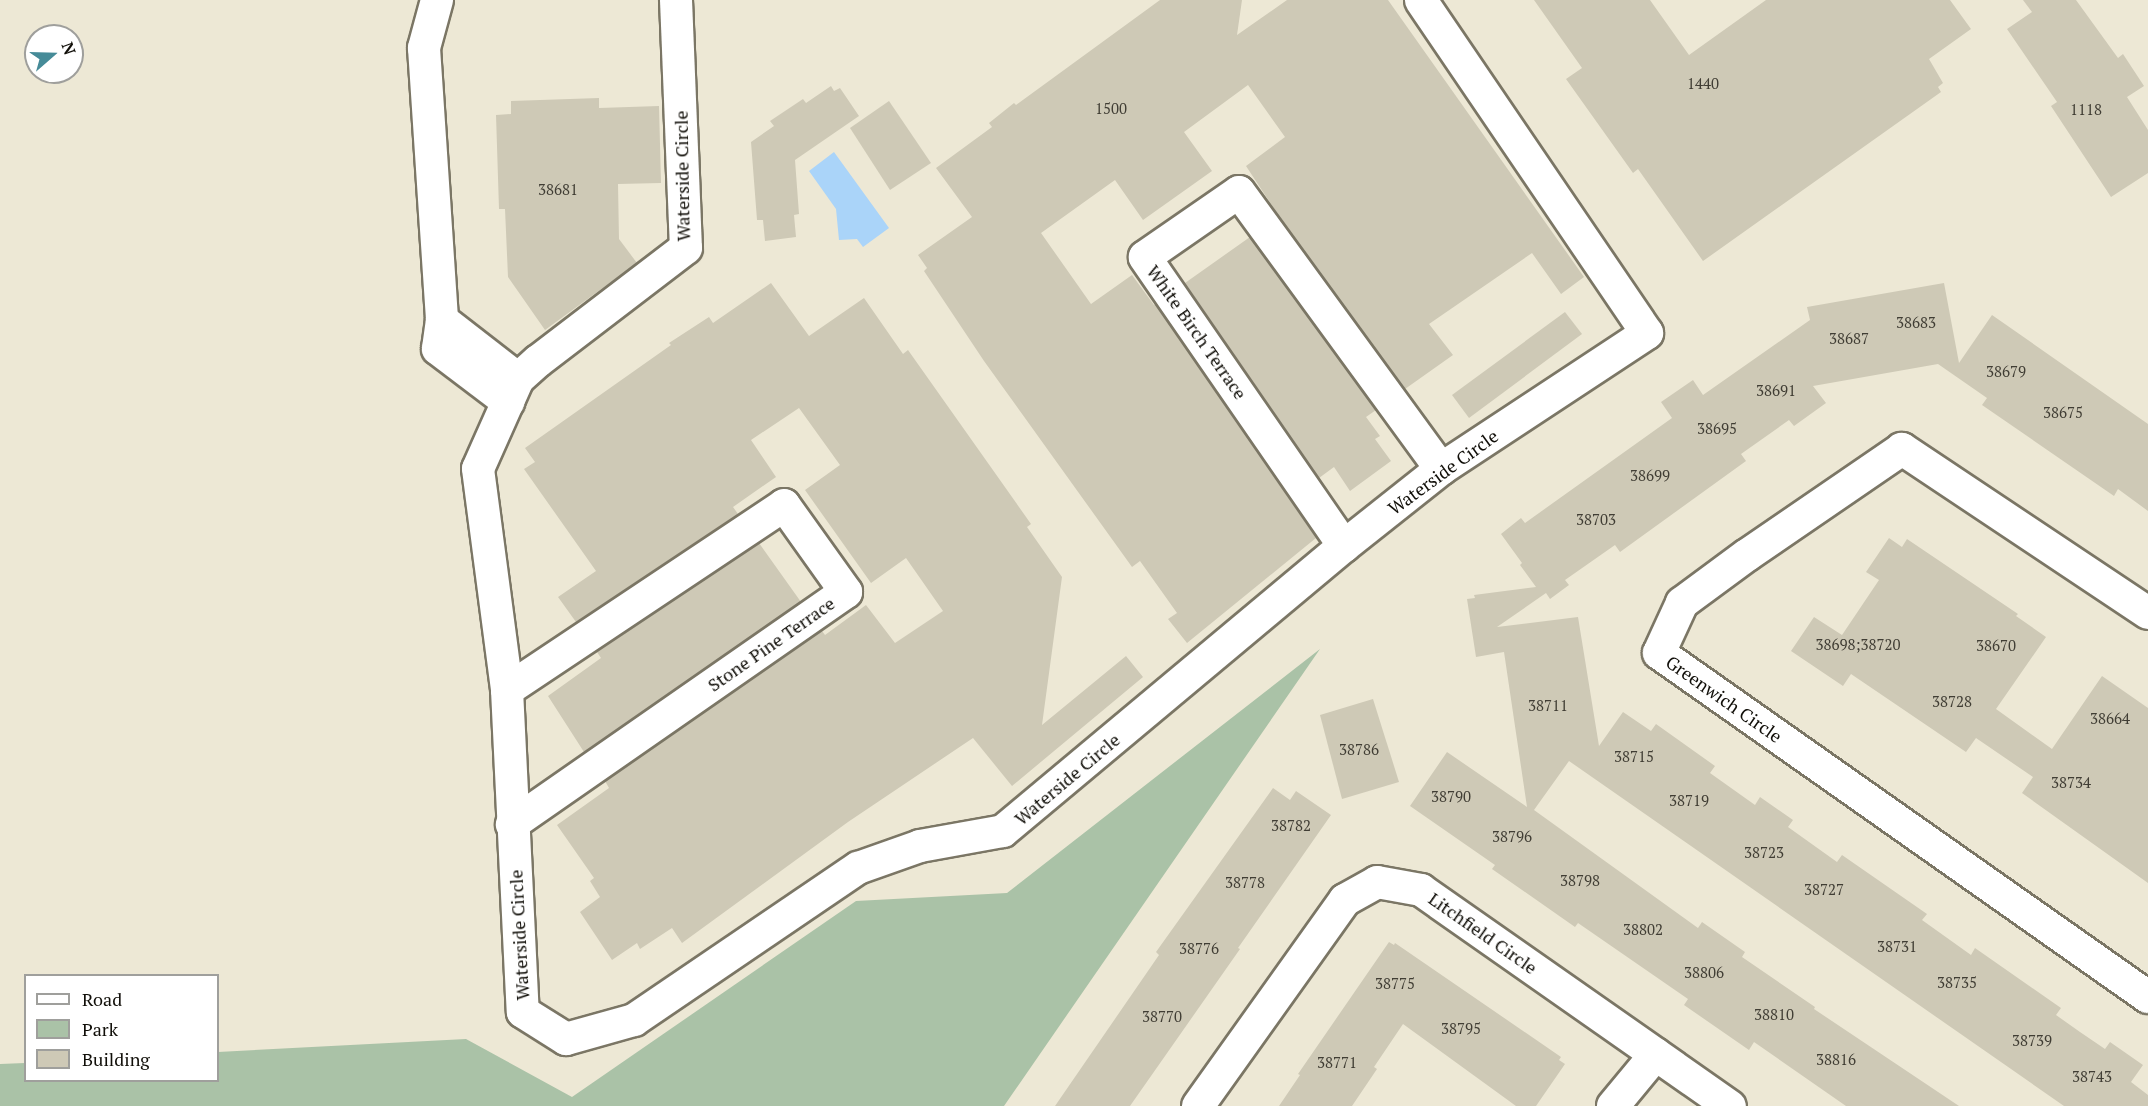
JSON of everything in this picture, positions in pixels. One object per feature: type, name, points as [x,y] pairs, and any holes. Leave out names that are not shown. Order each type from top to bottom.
[{"type":"street","points":[[437,0],[424,48],[440,334],[513,391]]},
{"type":"street","name":"Waterside Circle","points":[[676,0],[686,248],[538,361],[513,391],[478,469],[507,690],[523,1012],[566,1039],[634,1020],[858,868],[920,846],[1004,831],[1344,546],[1441,469],[1647,333],[1421,0]]},
{"type":"street","name":"White Birch Terrace","points":[[1344,546],[1145,257],[1239,192],[1441,469]]},
{"type":"street","name":"Greenwich Circle","points":[[2148,613],[1902,449],[1747,555],[1682,603],[1659,653],[2148,997]]},
{"type":"street","name":"Stone Pine Terrace","points":[[507,690],[784,505],[846,592],[512,824]]},
{"type":"street","name":"Litchfield Circle","points":[[1198,1106],[1345,900],[1377,882],[1421,890],[1730,1106]]},
{"type":"street","points":[[1613,1106],[1656,1054]]},
{"type":"green space","points":[[1320,649],[1004,1106],[0,1106],[0,1064],[24,1063],[24,1082],[219,1082],[219,1052],[466,1039],[572,1097],[856,901],[1007,893]]},
{"type":"water","points":[[834,152],[889,228],[863,247],[857,239],[839,240],[836,209],[809,171]]},
{"type":"building","points":[[1160,0],[1242,0],[1237,35],[1287,0],[1388,0],[1584,277],[1561,294],[1532,253],[1429,324],[1453,355],[1405,389],[1279,216],[1246,166],[1285,137],[1248,85],[1184,132],[1212,171],[1143,220],[1115,180],[1041,233],[1091,304],[1132,275],[1154,305],[1156,304],[1316,538],[1187,643],[1168,619],[1177,613],[1140,561],[1132,567],[984,361],[924,271],[927,268],[918,255],[972,217],[936,168],[992,127],[989,123],[1014,103],[1016,105]]},
{"type":"building","points":[[1534,0],[1650,0],[1689,55],[1766,0],[1950,0],[1971,29],[1929,59],[1943,83],[1938,87],[1941,92],[1703,261],[1638,169],[1633,173],[1566,79],[1582,68]]},
{"type":"building","points":[[2023,0],[2076,0],[2118,58],[2123,54],[2144,86],[2127,97],[2148,130],[2148,173],[2111,197],[2051,106],[2057,102],[2007,29],[2032,12]]},
{"type":"building","points":[[831,86],[834,91],[840,88],[859,116],[795,160],[799,214],[794,215],[796,237],[765,241],[763,220],[757,220],[751,142],[774,126],[770,121],[803,99],[806,103]]},
{"type":"building","points":[[599,98],[599,108],[659,106],[661,183],[618,184],[619,239],[637,263],[545,330],[508,277],[505,209],[499,209],[496,115],[511,114],[511,101]]},
{"type":"building","points":[[889,101],[931,163],[890,190],[850,128]]},
{"type":"building","points":[[1250,237],[1376,410],[1366,417],[1380,436],[1375,439],[1391,461],[1350,491],[1334,467],[1319,478],[1185,283]]},
{"type":"building","points":[[771,283],[809,336],[864,298],[903,354],[908,350],[1031,524],[1027,527],[1062,577],[1042,725],[1126,656],[1143,677],[1012,786],[973,738],[848,822],[682,943],[672,928],[640,949],[637,943],[612,960],[580,912],[600,897],[590,881],[594,878],[557,825],[609,788],[605,781],[822,631],[825,635],[866,605],[895,643],[943,611],[906,558],[871,583],[805,490],[840,465],[799,408],[751,440],[776,477],[733,507],[738,514],[576,622],[558,597],[596,571],[524,469],[535,462],[525,448],[671,345],[669,343],[709,317],[713,323]]},
{"type":"building","points":[[1944,283],[1959,363],[1992,315],[2148,424],[2148,511],[2118,489],[2114,496],[1982,405],[1987,398],[1938,364],[1813,386],[1826,403],[1794,426],[1789,420],[1741,454],[1746,461],[1620,552],[1615,545],[1565,580],[1569,585],[1550,599],[1546,593],[1497,627],[1578,617],[1599,746],[1623,712],[1651,731],[1656,724],[1715,766],[1710,773],[1755,805],[1760,797],[1793,820],[1788,827],[1837,862],[1842,855],[1927,914],[1922,920],[1971,955],[1975,948],[2061,1008],[2056,1015],[2080,1032],[2105,1049],[2110,1042],[2143,1065],[2131,1082],[2148,1095],[2148,1106],[2064,1106],[1569,761],[1534,810],[1698,928],[1702,922],[1745,952],[1742,957],[1815,1007],[1814,1009],[1959,1106],[1846,1106],[1754,1042],[1749,1050],[1684,1005],[1688,999],[1578,923],[1575,927],[1492,869],[1495,865],[1410,806],[1447,752],[1527,807],[1504,652],[1476,657],[1467,599],[1475,598],[1474,595],[1536,587],[1501,534],[1521,518],[1525,523],[1672,418],[1661,402],[1693,380],[1703,395],[1810,320],[1807,307]]},
{"type":"building","points":[[1565,312],[1582,334],[1469,418],[1452,395]]},
{"type":"building","points":[[1889,538],[1902,547],[1907,539],[2018,614],[2016,616],[2046,637],[1996,709],[2052,749],[2102,676],[2148,708],[2148,883],[2022,793],[2033,777],[1976,738],[1966,752],[1851,674],[1843,686],[1791,651],[1814,617],[1842,635],[1879,580],[1866,572]]},
{"type":"building","points":[[759,543],[801,602],[584,752],[548,696],[601,658],[597,652]]},
{"type":"building","points":[[1373,699],[1399,782],[1342,799],[1320,715]]},
{"type":"building","points":[[1273,788],[1290,800],[1296,791],[1331,815],[1130,1106],[1055,1106],[1159,955],[1156,952]]},
{"type":"building","points":[[1389,942],[1394,945],[1395,943],[1561,1057],[1559,1060],[1565,1064],[1536,1106],[1516,1106],[1403,1024],[1374,1067],[1377,1069],[1352,1106],[1279,1106],[1300,1075],[1298,1074]]}]
